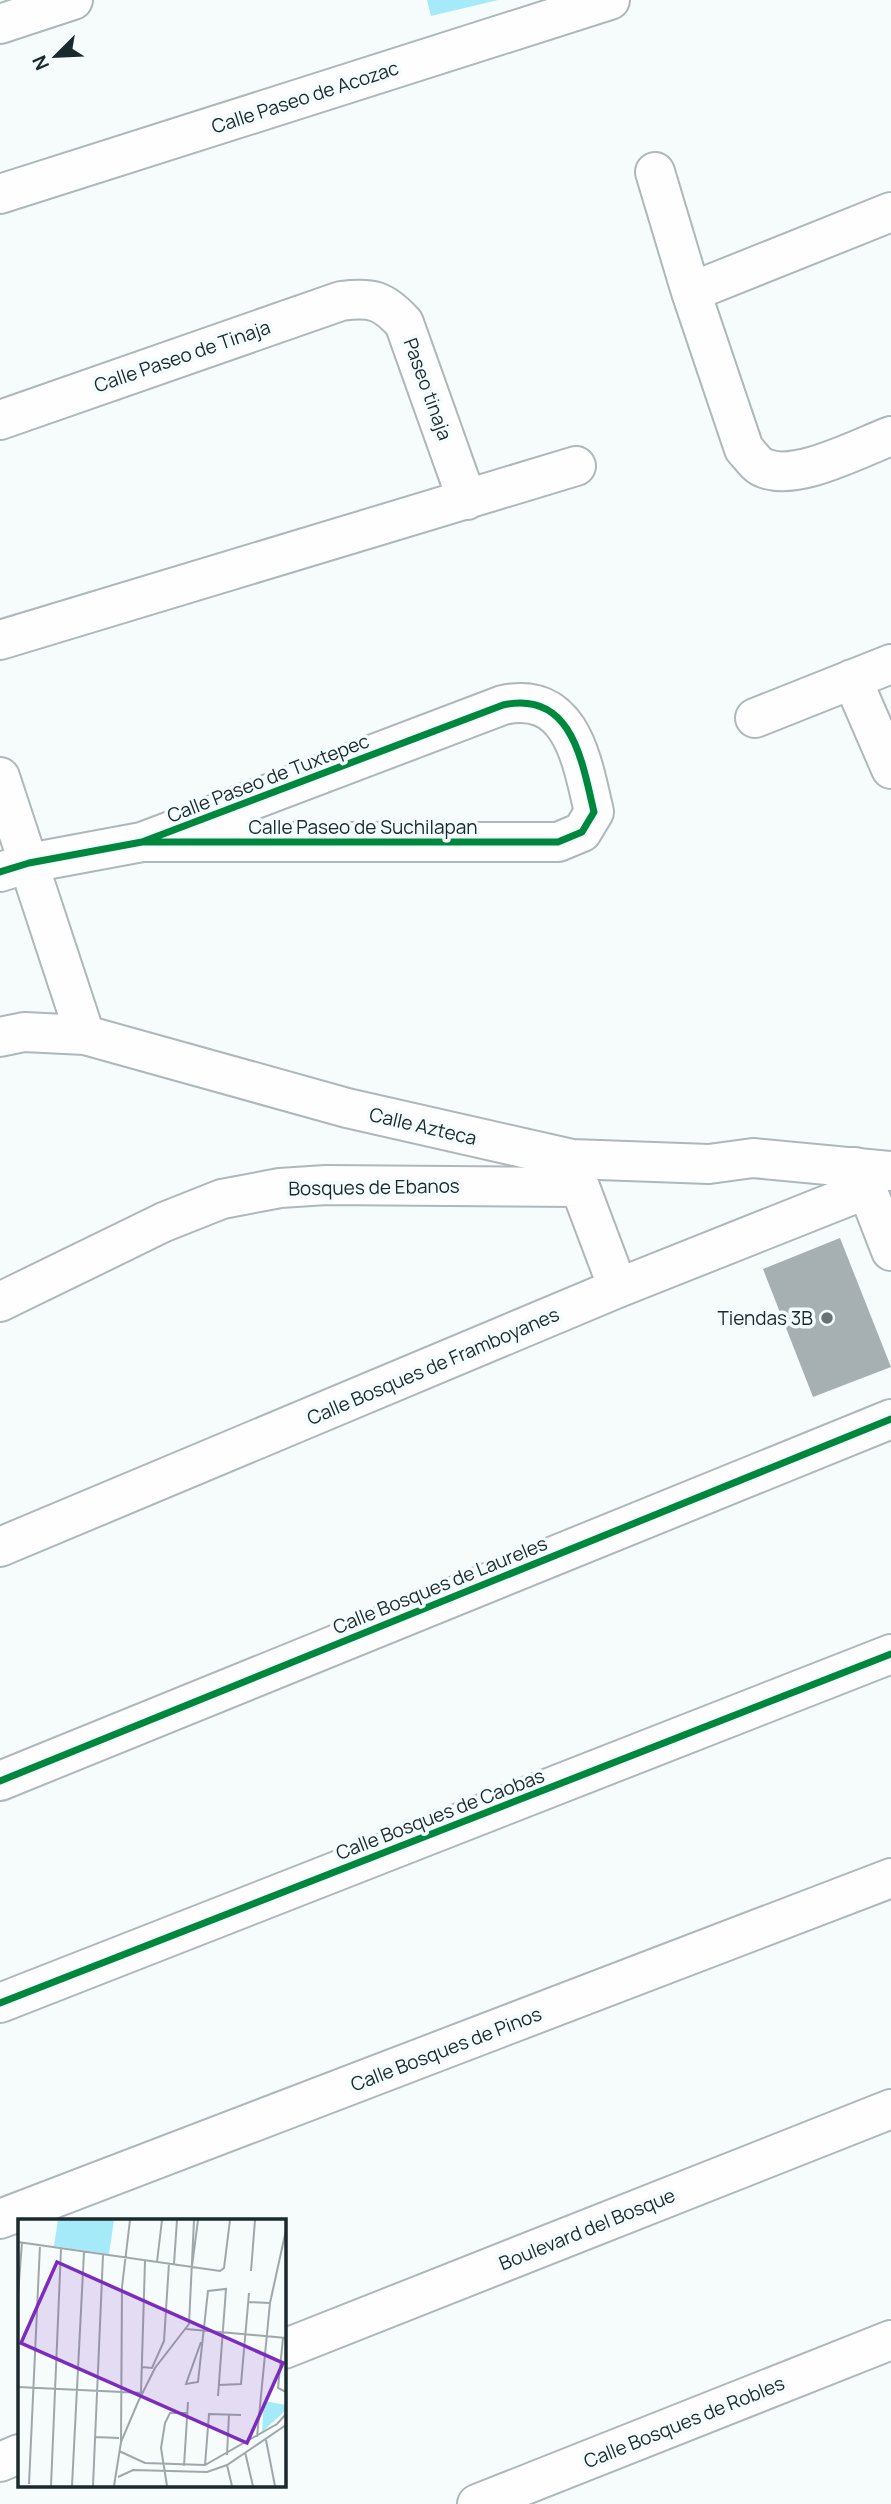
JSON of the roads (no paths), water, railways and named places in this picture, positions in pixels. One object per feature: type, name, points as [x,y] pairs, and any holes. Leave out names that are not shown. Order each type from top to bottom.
[{"type":"street","points":[[0,24],[73,0]]},
{"type":"street","name":"Calle Paseo de Acozac","points":[[0,194],[610,0]]},
{"type":"street","points":[[655,172],[691,292],[744,449],[761,467],[779,472],[802,470],[891,436]]},
{"type":"street","points":[[691,292],[891,212]]},
{"type":"street","name":"Calle Paseo de Tinaja","points":[[0,420],[341,301],[365,298]]},
{"type":"street","name":"Paseo tinaja","points":[[365,298],[389,306],[404,323],[467,500]]},
{"type":"street","points":[[0,640],[576,466]]},
{"type":"street","points":[[755,718],[891,664]]},
{"type":"street","points":[[852,679],[891,769]]},
{"type":"street","name":"Calle Paseo de Tuxtepec","points":[[15,867],[142,842],[503,705],[523,701],[542,705],[562,722],[581,754],[594,812],[582,832]]},
{"type":"street","points":[[0,777],[15,867],[85,1035]]},
{"type":"street","name":"Calle Paseo de Suchilapan","points":[[142,842],[558,842],[582,832]]},
{"type":"street","name":"Calle Azteca","points":[[0,1037],[24,1032],[85,1035],[576,1173],[709,1164],[753,1158],[871,1175],[891,1156]]},
{"type":"street","points":[[576,1173],[618,1288]]},
{"type":"street","name":"Bosques de Ebanos","points":[[0,1301],[164,1222],[222,1199],[280,1188],[576,1173]]},
{"type":"street","points":[[871,1175],[891,1251]]},
{"type":"street","name":"Calle Bosques de Framboyanes","points":[[0,1547],[618,1288],[871,1175]]},
{"type":"street","name":"Calle Bosques de Laureles","points":[[0,1781],[891,1419]]},
{"type":"street","name":"Calle Bosques de Caobas","points":[[0,2003],[891,1654]]},
{"type":"street","name":"Calle Bosques de Pinos","points":[[0,2219],[891,1878]]},
{"type":"street","name":"Boulevard del Bosque","points":[[285,2349],[891,2109]]},
{"type":"street","name":"Calle Bosques de Robles","points":[[477,2504],[891,2340]]},
{"type":"street","points":[[0,2462],[18,2454]]},
{"type":"place","name":"Tiendas 3B","points":[[827,1318]]}]
